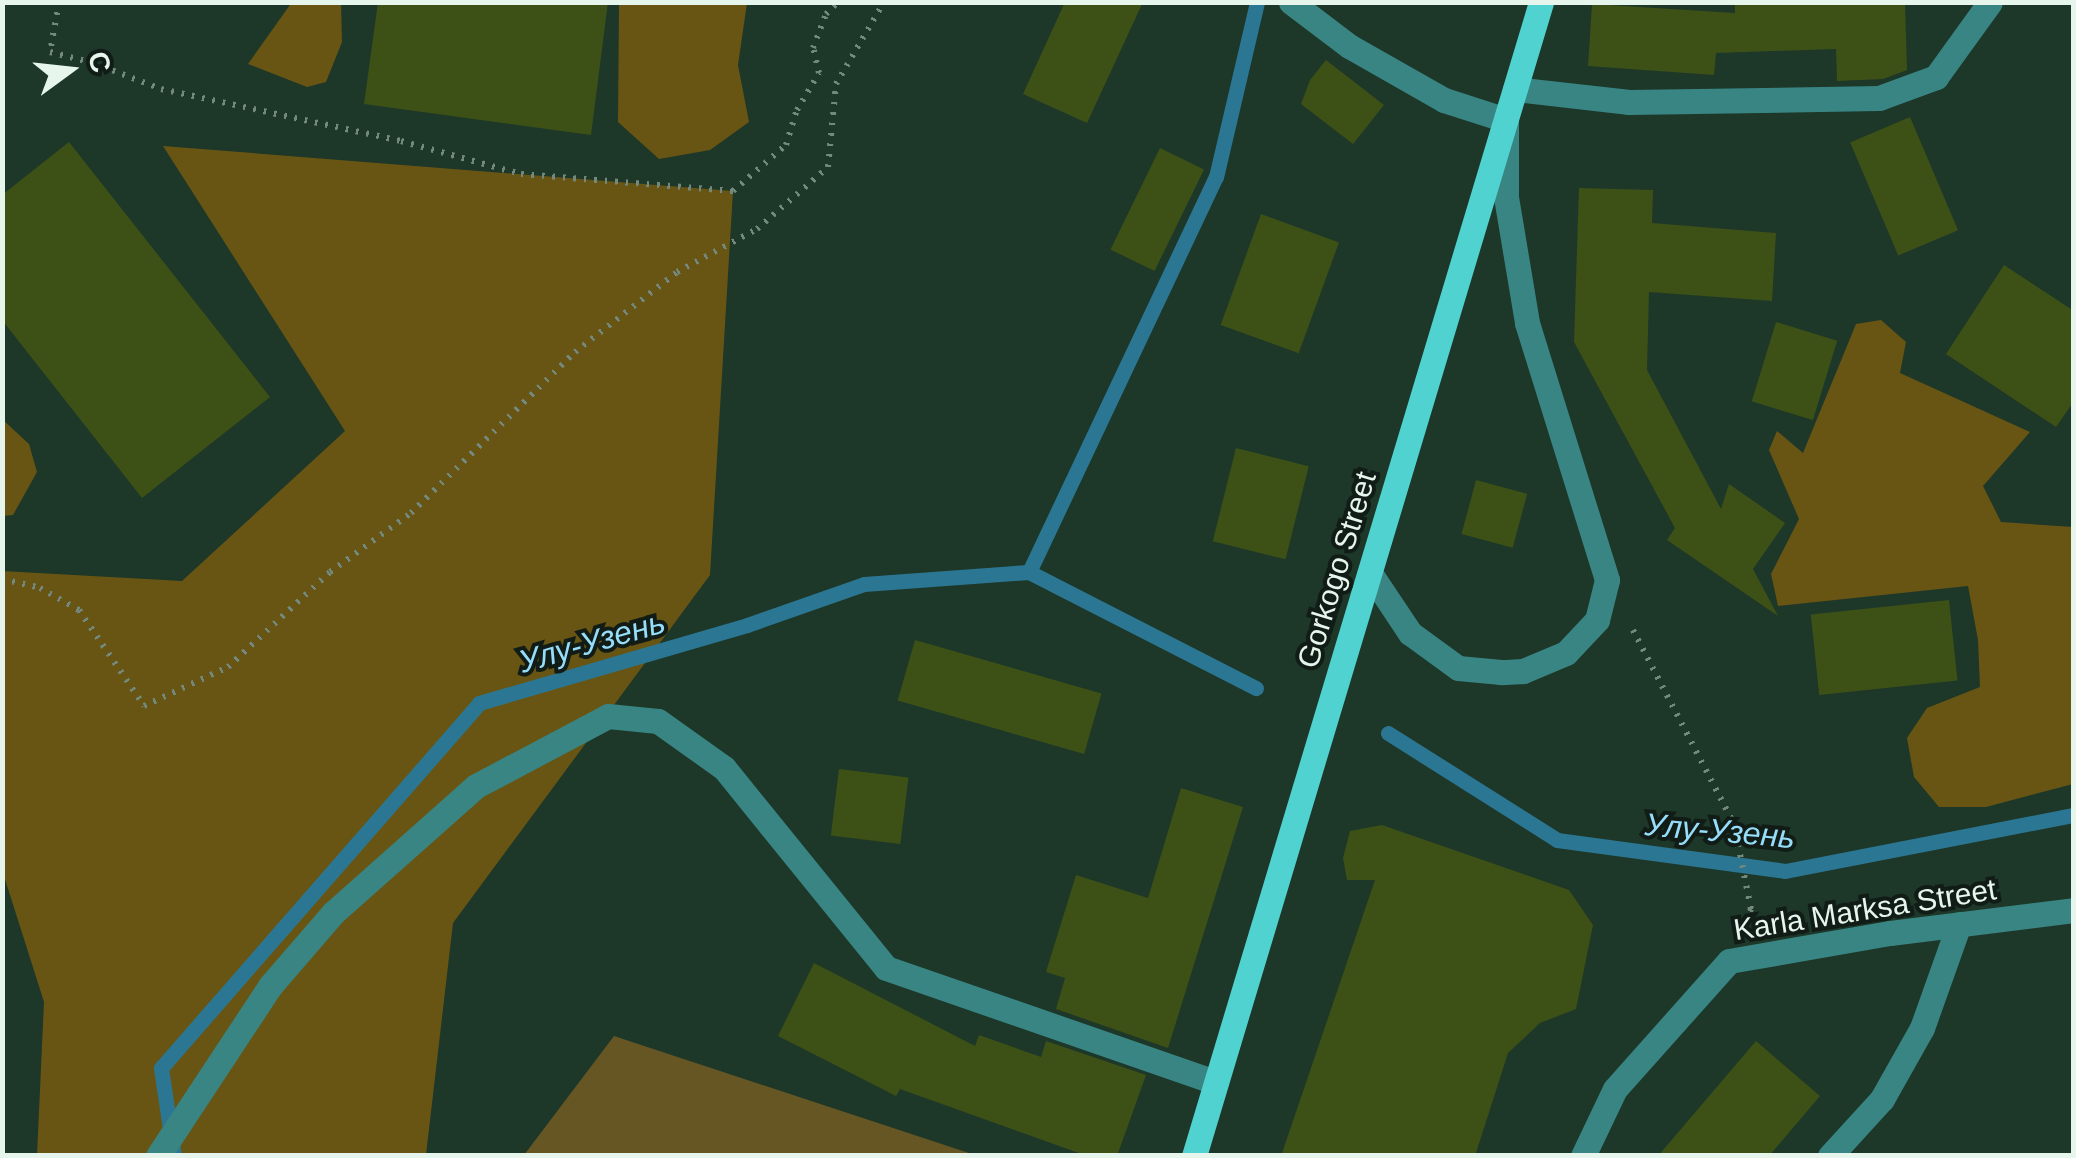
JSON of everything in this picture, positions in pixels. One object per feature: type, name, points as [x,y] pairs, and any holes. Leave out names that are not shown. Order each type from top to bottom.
[{"type":"main road","name":"Gorkogo Street","points":[[1194,1156],[1541,2]]},
{"type":"street","points":[[1291,2],[1350,46],[1444,100],[1506,120],[1506,197],[1528,324],[1607,580],[1597,620],[1566,653],[1523,671],[1500,672],[1458,668],[1410,633],[1370,573]]},
{"type":"street","points":[[1515,89],[1629,102],[1879,98],[1936,77],[1990,2]]},
{"type":"street","points":[[158,1156],[229,1044],[334,913],[476,786],[608,716],[658,720],[724,768],[886,968],[1216,1082]]},
{"type":"street","name":"Karla Marksa Street","points":[[1583,1156],[1615,1089],[1729,962],[1959,924],[2074,910]]},
{"type":"street","points":[[1830,1156],[1882,1099],[1922,1028],[1959,924]]},
{"type":"path","points":[[59,2],[50,52],[94,63],[160,89],[401,142],[521,174],[733,191],[786,145],[797,110],[820,74],[813,48],[816,38],[826,14],[838,2]]},
{"type":"path","points":[[2,579],[40,588],[79,610],[144,706],[228,667],[330,572],[411,513],[575,352],[677,272],[757,229],[828,167],[836,84],[884,2]]},
{"type":"path","points":[[1607,580],[1734,824],[1750,909]]},
{"type":"shaded area","points":[[292,2],[341,3],[342,42],[326,82],[307,87],[248,64]]},
{"type":"shaded area","points":[[619,3],[747,3],[738,65],[749,122],[710,150],[659,159],[618,122]]},
{"type":"shaded area","points":[[163,146],[733,191],[710,575],[453,923],[426,1155],[37,1155],[44,1002],[3,873],[2,571],[182,581],[345,431]]},
{"type":"shaded area","points":[[1881,320],[1906,342],[1900,373],[2030,432],[1983,486],[2001,522],[2073,527],[2073,784],[1986,807],[1939,807],[1914,777],[1907,738],[1927,708],[1980,687],[1978,640],[1968,586],[1778,606],[1771,574],[1799,519],[1769,450],[1777,431],[1803,453],[1856,324]]},
{"type":"shaded area","points":[[2,419],[29,444],[37,472],[13,515],[3,516]]},
{"type":"shaded area","points":[[614,1036],[975,1155],[524,1155]]},
{"type":"building","points":[[378,2],[608,2],[591,135],[364,104]]},
{"type":"building","points":[[1065,2],[1143,2],[1087,123],[1023,94]]},
{"type":"building","points":[[1735,2],[1905,2],[1907,70],[1883,79],[1837,81],[1836,49],[1716,53],[1714,75],[1588,66],[1592,4],[1735,13]]},
{"type":"building","points":[[1326,60],[1384,105],[1353,144],[1301,104],[1310,80]]},
{"type":"building","points":[[1910,117],[1958,230],[1898,256],[1850,142]]},
{"type":"building","points":[[69,142],[270,397],[142,498],[2,320],[2,195]]},
{"type":"building","points":[[1160,148],[1204,169],[1155,271],[1110,250]]},
{"type":"building","points":[[1579,188],[1653,190],[1652,223],[1776,233],[1772,301],[1649,292],[1647,370],[1721,509],[1729,484],[1785,523],[1753,569],[1778,616],[1667,540],[1675,528],[1574,342]]},
{"type":"building","points":[[1261,214],[1339,242],[1299,353],[1221,325]]},
{"type":"building","points":[[2004,265],[2074,311],[2074,401],[2056,427],[1946,354]]},
{"type":"building","points":[[1776,322],[1837,341],[1813,420],[1752,401]]},
{"type":"building","points":[[1236,448],[1309,466],[1286,559],[1213,541]]},
{"type":"building","points":[[1476,480],[1527,494],[1513,548],[1462,534]]},
{"type":"building","points":[[1949,600],[1957,681],[1819,695],[1811,615]]},
{"type":"building","points":[[915,640],[1101,693],[1084,754],[898,701]]},
{"type":"building","points":[[839,769],[908,778],[900,844],[831,836]]},
{"type":"building","points":[[1181,788],[1243,807],[1168,1048],[1056,1009],[1065,978],[1046,972],[1076,875],[1148,898]]},
{"type":"building","points":[[1382,825],[1569,890],[1593,925],[1576,1009],[1540,1023],[1508,1053],[1475,1156],[1281,1156],[1375,880],[1347,880],[1343,858],[1350,831]]},
{"type":"building","points":[[814,963],[975,1046],[979,1035],[1041,1057],[1046,1041],[1146,1075],[1117,1156],[1087,1156],[900,1089],[896,1096],[778,1036]]},
{"type":"building","points":[[1756,1041],[1820,1096],[1769,1156],[1658,1156]]},
{"type":"waterway","points":[[1029,572],[1216,177],[1257,2]]},
{"type":"waterway","name":"Улу-Узень","points":[[174,1156],[161,1068],[479,703],[747,625],[864,584],[1029,572],[1256,688]]},
{"type":"waterway","name":"Улу-Узень","points":[[1388,733],[1557,840],[1785,871],[2074,815]]}]
